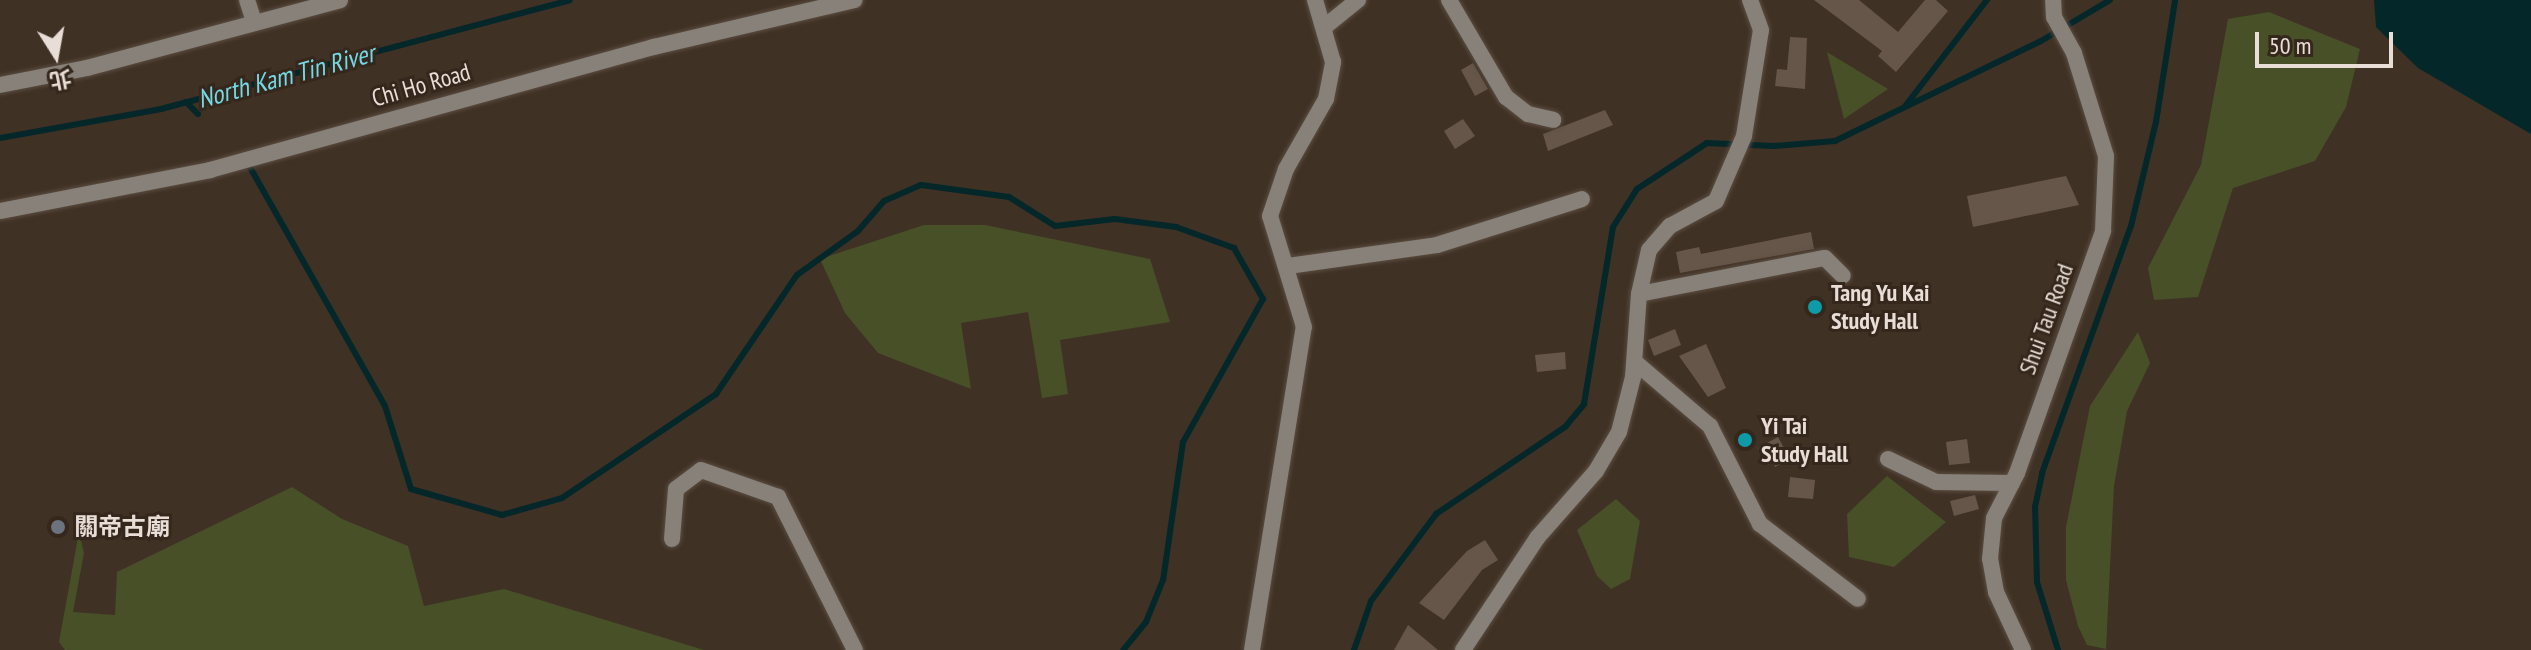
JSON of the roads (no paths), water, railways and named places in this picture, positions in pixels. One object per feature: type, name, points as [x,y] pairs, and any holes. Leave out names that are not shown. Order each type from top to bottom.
[{"type":"street","points":[[247,0],[254,22]]},
{"type":"street","points":[[0,85],[87,68],[340,0]]},
{"type":"street","name":"Chi Ho Road","points":[[0,211],[210,170],[640,51],[855,0]]},
{"type":"street","points":[[1252,650],[1270,562],[1285,424],[1301,359],[1304,327],[1288,266],[1270,216],[1274,195],[1326,99],[1333,62],[1327,25],[1315,0]]},
{"type":"street","points":[[1327,25],[1358,0]]},
{"type":"street","points":[[1449,0],[1506,97],[1528,114],[1553,120]]},
{"type":"street","points":[[1463,650],[1537,538],[1609,452],[1622,422],[1635,362],[1639,294],[1654,242],[1670,226],[1716,201],[1744,136],[1761,30],[1750,0]]},
{"type":"street","name":"Shui Tau Road","points":[[2023,650],[1996,592],[1990,559],[1994,518],[2012,483],[2103,231],[2106,156],[2074,53],[2054,8]]},
{"type":"street","points":[[1288,266],[1437,245],[1582,199]]},
{"type":"street","points":[[1639,294],[1825,258],[1843,276]]},
{"type":"street","points":[[1635,362],[1710,426],[1760,524],[1858,599]]},
{"type":"street","points":[[1888,459],[1936,482],[2012,483]]},
{"type":"street","points":[[672,539],[676,489],[701,470],[778,497],[855,650]]},
{"type":"water","points":[[2374,0],[2531,0],[2531,134],[2418,68],[2376,27]]},
{"type":"waterway","name":"North Kam Tin River","points":[[0,138],[161,109],[570,0]]},
{"type":"waterway","points":[[1906,105],[1987,0]]},
{"type":"waterway","points":[[1354,650],[1371,601],[1436,514],[1565,427],[1584,404],[1613,227],[1637,189],[1707,143],[1774,146],[1835,141],[2041,41],[2110,0]]},
{"type":"waterway","points":[[2058,650],[2037,582],[2035,507],[2042,473],[2131,226],[2156,122],[2175,0]]},
{"type":"waterway","points":[[186,102],[198,114]]},
{"type":"waterway","points":[[247,162],[385,406],[411,489],[502,515],[562,498],[716,394],[797,275],[858,231],[884,201],[921,185],[1009,197],[1055,226],[1115,219],[1176,227],[1234,248],[1263,299],[1183,442],[1163,580],[1146,622],[1123,650]]},
{"type":"place","name":"Tang Yu Kai Study Hall","points":[[1815,307]]},
{"type":"place","name":"Yi Tai Study Hall","points":[[1745,440]]},
{"type":"place","name":"關帝古廟","points":[[58,527]]}]
